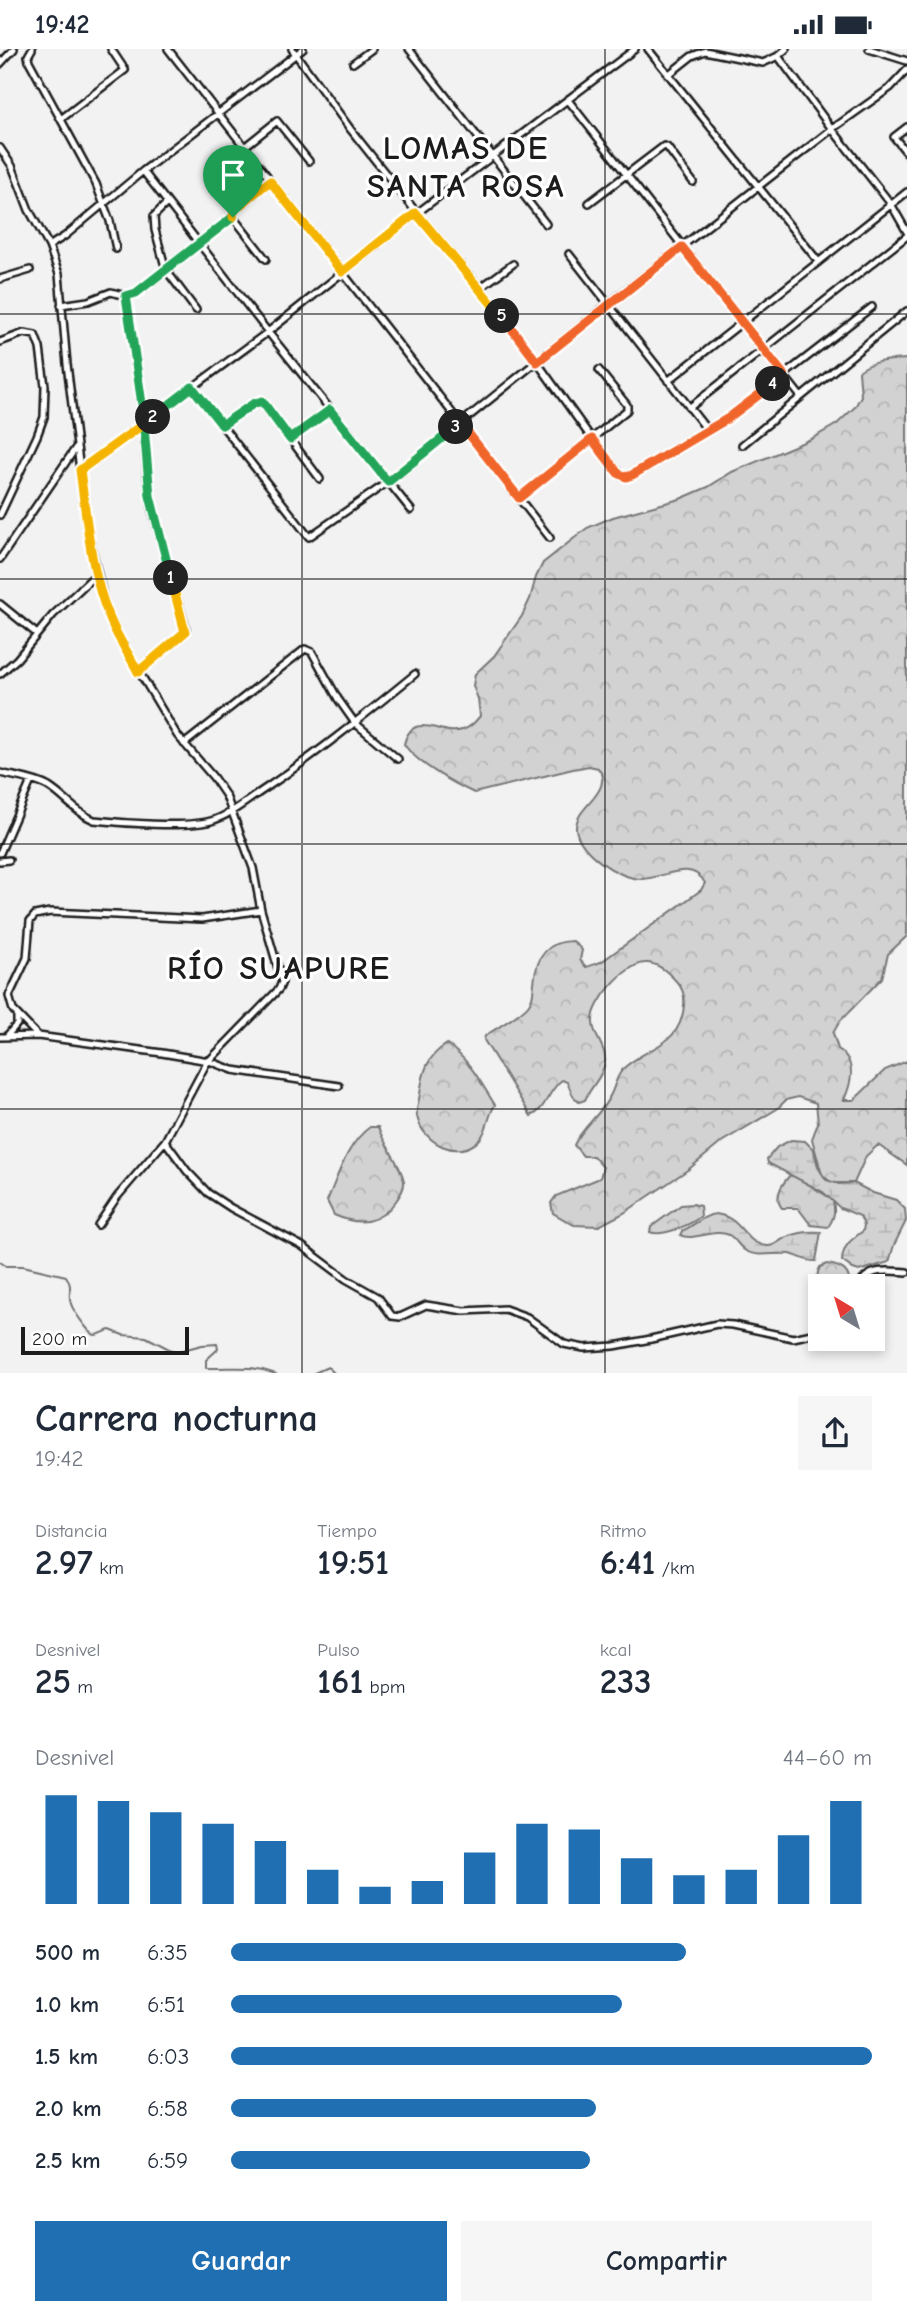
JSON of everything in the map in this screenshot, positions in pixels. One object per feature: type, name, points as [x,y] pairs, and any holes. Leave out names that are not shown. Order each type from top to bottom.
[{"type":"street","points":[[0,64],[14,49]]},
{"type":"street","points":[[32,49],[28,56],[29,61],[96,184],[116,249]]},
{"type":"street","points":[[61,119],[125,70],[111,49]]},
{"type":"street","points":[[167,49],[550,538]]},
{"type":"street","points":[[49,246],[219,115],[294,52],[303,49]]},
{"type":"street","points":[[353,63],[372,49]]},
{"type":"street","points":[[409,49],[546,224]]},
{"type":"street","points":[[80,470],[268,332],[416,213],[493,158],[635,49]]},
{"type":"street","points":[[648,49],[818,261]]},
{"type":"street","points":[[668,75],[692,56],[705,51],[763,64],[786,49]]},
{"type":"street","points":[[869,49],[907,61]]},
{"type":"street","points":[[294,52],[416,213],[480,288],[537,362],[618,473],[626,477],[727,419],[872,307]]},
{"type":"street","points":[[689,408],[907,234],[891,204],[778,56]]},
{"type":"street","points":[[192,387],[309,537],[388,482],[608,304],[832,129],[890,88],[907,70]]},
{"type":"street","points":[[568,100],[801,397]]},
{"type":"street","points":[[234,210],[209,175],[277,121],[309,161]]},
{"type":"street","points":[[907,127],[894,137],[907,153]]},
{"type":"street","points":[[589,203],[665,146],[693,182]]},
{"type":"street","points":[[0,148],[12,166],[29,210],[49,246],[60,274],[61,305],[89,539],[109,618],[138,672],[184,744],[217,782],[231,811],[253,868],[261,910],[282,985],[209,1061],[165,1141],[117,1197],[98,1225]]},
{"type":"street","points":[[143,171],[411,510]]},
{"type":"street","points":[[61,305],[88,301],[111,292],[126,296],[136,293],[233,217],[234,210],[270,181]]},
{"type":"street","points":[[668,381],[907,192]]},
{"type":"street","points":[[167,203],[157,212],[153,222],[166,270],[196,310]]},
{"type":"street","points":[[233,217],[266,259]]},
{"type":"street","points":[[569,254],[708,431]]},
{"type":"street","points":[[480,288],[513,264]]},
{"type":"street","points":[[0,279],[30,270]]},
{"type":"street","points":[[126,296],[144,424],[152,510],[186,629],[138,672]]},
{"type":"street","points":[[742,445],[907,311]]},
{"type":"street","points":[[0,342],[24,333],[35,335],[40,348],[46,397],[41,427],[0,515]]},
{"type":"street","points":[[519,498],[627,410],[627,405],[599,370]]},
{"type":"street","points":[[222,425],[262,401],[320,479]]},
{"type":"street","points":[[290,439],[330,410]]},
{"type":"street","points":[[0,559],[78,446]]},
{"type":"street","points":[[0,674],[18,659],[53,615],[96,574]]},
{"type":"street","points":[[0,604],[37,634]]},
{"type":"street","points":[[184,744],[305,649],[312,652],[338,699],[355,723],[398,758]]},
{"type":"street","points":[[0,773],[49,787],[83,815],[94,820],[197,824],[211,821],[231,811],[305,762],[415,674]]},
{"type":"street","points":[[0,853],[31,781]]},
{"type":"street","points":[[0,861],[9,860]]},
{"type":"street","points":[[38,1037],[16,1015],[10,1005],[9,996],[27,958],[30,922],[39,913],[202,919],[261,910]]},
{"type":"street","points":[[3,1037],[18,1024],[16,1015]]},
{"type":"street","points":[[3,1037],[38,1037],[209,1061],[233,1070],[339,1086]]},
{"type":"street","points":[[165,1141],[187,1171],[208,1193],[302,1246],[346,1279],[378,1297],[392,1316],[400,1317],[426,1305],[464,1311],[505,1309],[527,1317],[564,1344],[584,1348],[651,1339],[717,1324],[793,1338],[808,1335]]},
{"type":"street","points":[[870,1274],[875,1271],[907,1272]]},
{"type":"green space","points":[[907,359],[907,936],[888,954],[882,978],[840,1021],[833,1033],[838,1049],[848,1059],[851,1072],[844,1100],[854,1100],[885,1070],[907,1061],[907,1165],[878,1145],[866,1156],[854,1183],[832,1183],[822,1175],[812,1139],[818,1123],[816,1103],[798,1097],[786,1100],[777,1109],[723,1141],[689,1169],[624,1213],[599,1226],[574,1225],[553,1213],[551,1203],[556,1196],[600,1178],[603,1167],[593,1156],[583,1156],[574,1145],[607,1101],[622,1070],[663,1043],[677,1028],[684,1005],[681,989],[667,972],[650,963],[637,965],[619,977],[603,995],[594,1015],[594,1028],[604,1052],[605,1063],[585,1100],[579,1102],[567,1082],[562,1080],[540,1109],[531,1116],[484,1040],[485,1036],[529,1004],[533,996],[537,966],[549,948],[573,941],[582,950],[580,960],[586,967],[601,962],[701,890],[705,883],[692,872],[684,871],[649,878],[632,878],[611,869],[583,846],[578,837],[577,822],[601,786],[603,776],[598,768],[589,766],[573,769],[474,793],[426,765],[404,744],[414,728],[421,726],[462,730],[480,716],[473,686],[475,674],[494,656],[522,616],[543,563],[587,528],[613,517],[680,499],[708,487],[732,472],[811,439],[837,424],[855,407],[861,396],[859,371],[888,360]]},
{"type":"green space","points":[[447,1044],[469,1065],[495,1105],[480,1139],[462,1149],[452,1149],[434,1141],[420,1126],[417,1116],[427,1065]]},
{"type":"green space","points":[[370,1127],[378,1127],[399,1167],[404,1186],[389,1209],[376,1218],[368,1221],[343,1219],[334,1215],[327,1201],[349,1151]]},
{"type":"green space","points":[[791,1140],[805,1141],[814,1150],[818,1167],[826,1180],[839,1184],[854,1183],[873,1193],[896,1200],[905,1209],[906,1221],[889,1262],[859,1271],[842,1261],[846,1247],[863,1231],[864,1225],[860,1216],[840,1208],[823,1192],[768,1163],[767,1159],[777,1147]]},
{"type":"green space","points":[[790,1175],[833,1200],[834,1214],[828,1227],[811,1225],[798,1208],[782,1208],[779,1204],[778,1195]]},
{"type":"green space","points":[[681,1205],[700,1206],[701,1216],[669,1232],[650,1232],[651,1227]]},
{"type":"green space","points":[[716,1214],[732,1220],[752,1240],[767,1246],[795,1234],[821,1232],[816,1261],[790,1254],[751,1253],[723,1233],[691,1237],[680,1235],[682,1231]]},
{"type":"green space","points":[[827,1264],[837,1266],[847,1274],[818,1274],[820,1267]]},
{"type":"waterway","points":[[0,1262],[6,1266],[23,1266],[66,1276],[70,1284],[72,1307],[92,1334],[110,1330],[123,1335],[146,1337],[175,1352],[217,1344],[218,1349],[206,1360],[206,1368],[249,1368],[273,1373]]},
{"type":"waterway","points":[[314,1373],[328,1367],[334,1373]]},
{"type":"district","name":"LOMAS DE SANTA ROSA","points":[[466,166]]},
{"type":"district","name":"RÍO SUAPURE","points":[[279,967]]},
{"type":"route","points":[[233,217],[136,293],[126,296],[142,404],[144,424],[147,477],[152,510],[186,629],[138,672],[106,609],[94,567],[80,470],[144,424],[156,416],[192,387],[222,425],[262,401],[290,439],[330,410],[388,482],[461,424],[519,498],[592,439],[618,473],[626,477],[632,475],[727,419],[784,375],[682,247],[537,362],[480,288],[416,213],[342,272],[270,181],[234,210],[233,217]]}]
